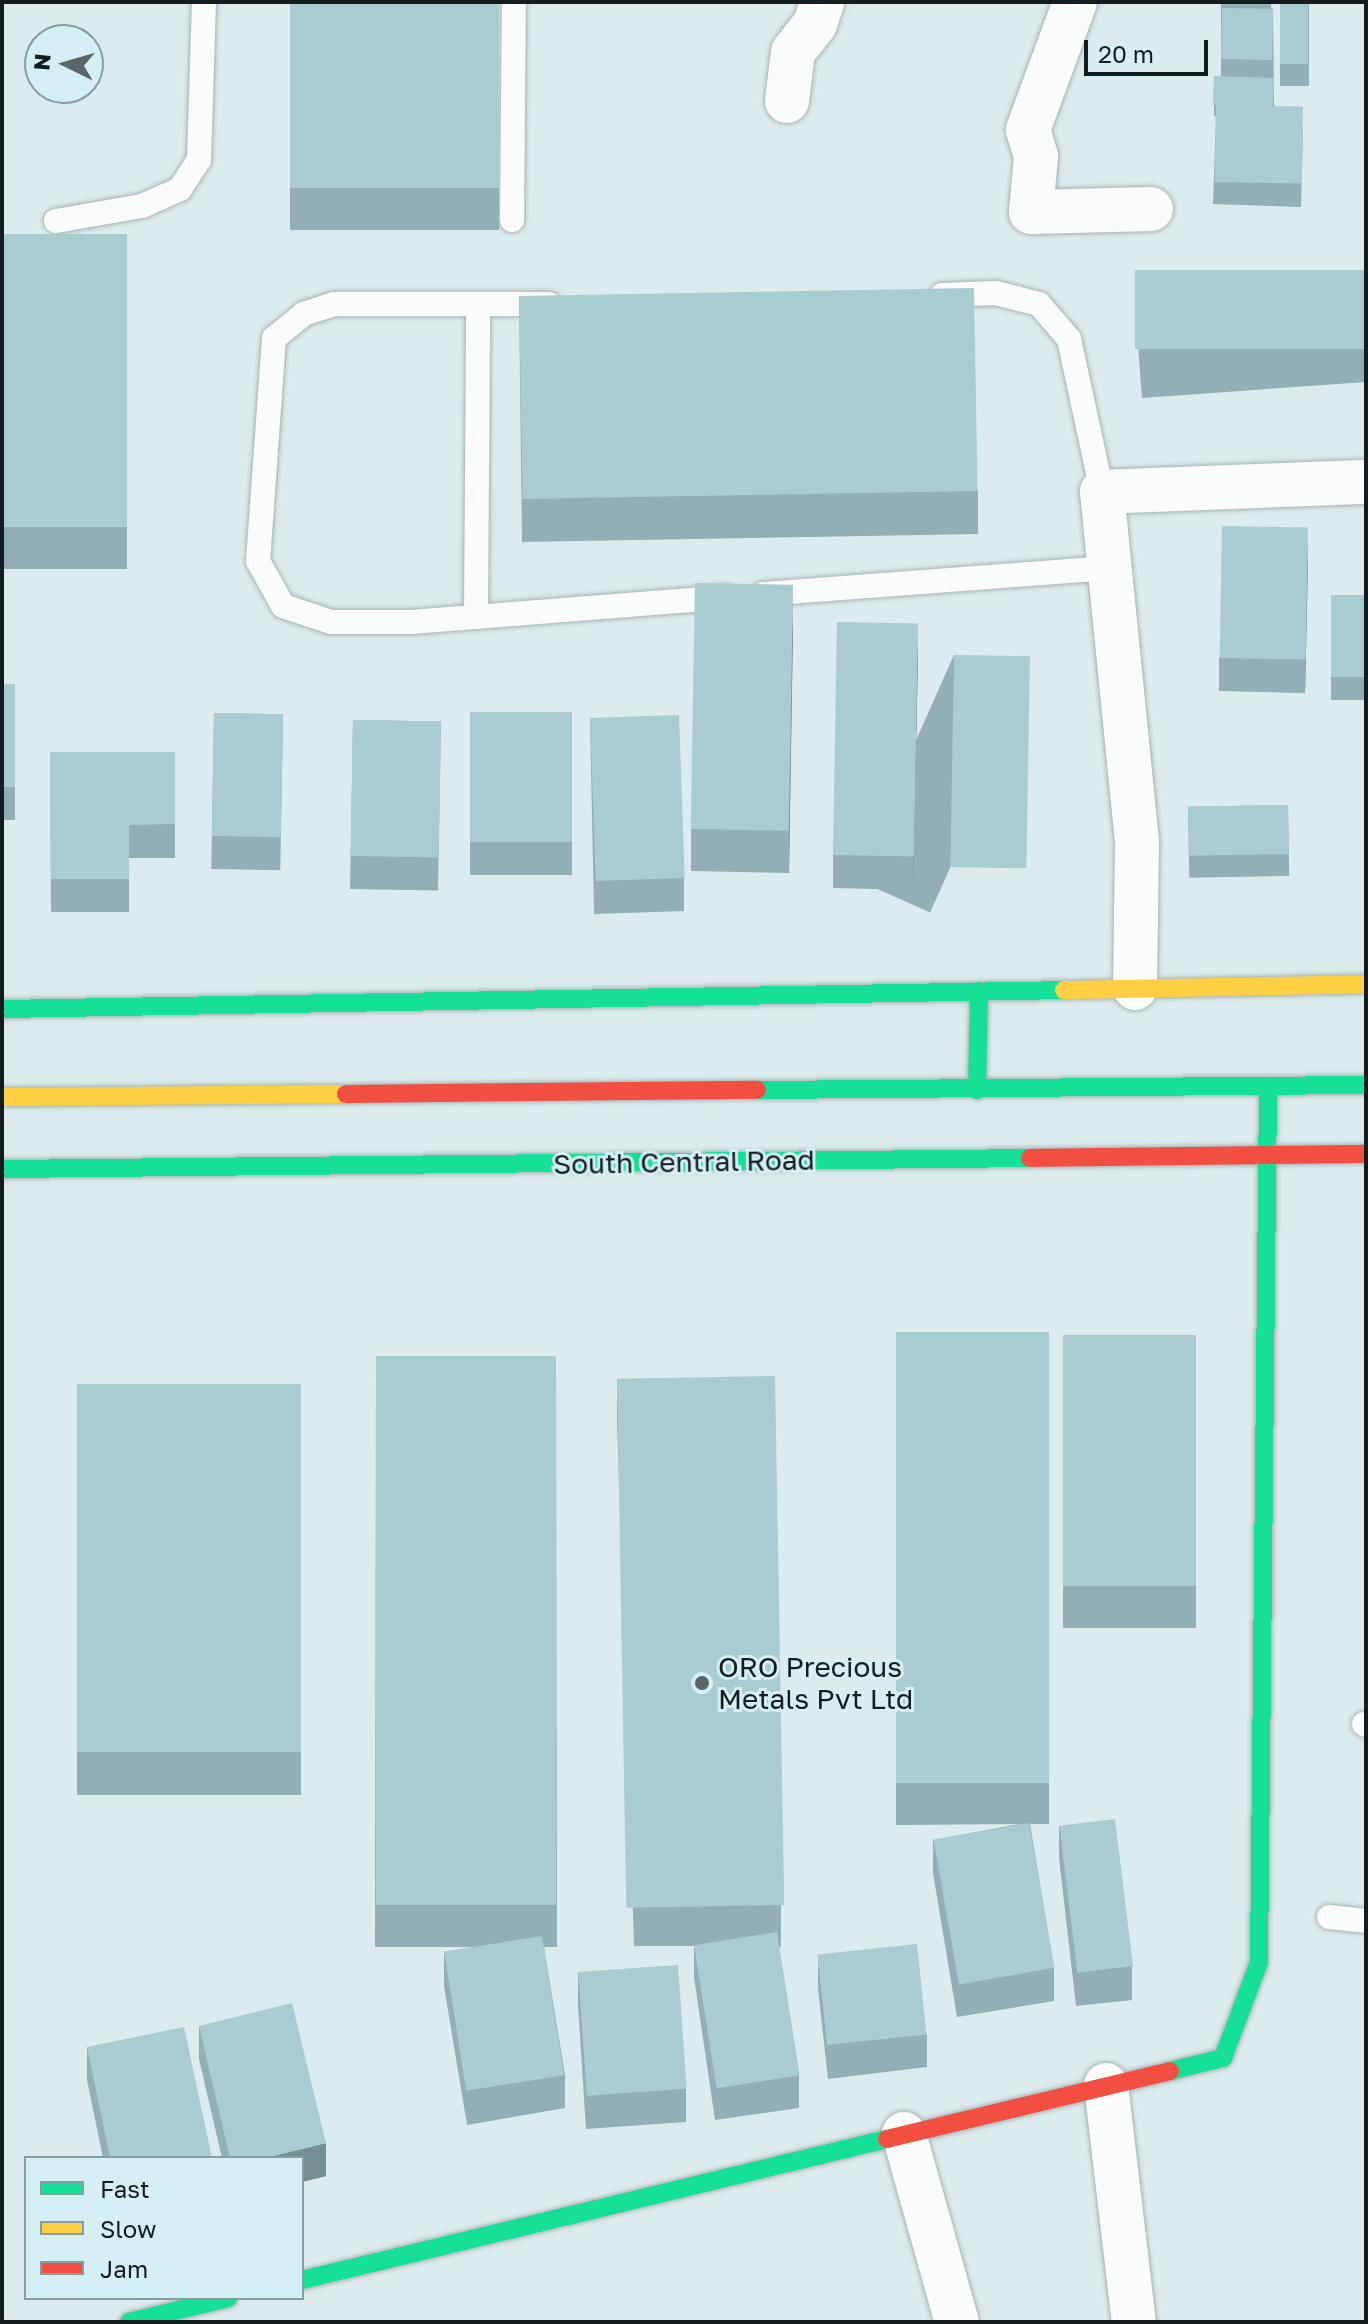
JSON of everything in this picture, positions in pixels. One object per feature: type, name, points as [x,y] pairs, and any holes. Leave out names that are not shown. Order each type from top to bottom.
[{"type":"street","points":[[787,101],[793,52],[815,24],[822,2]]},
{"type":"street","points":[[1075,2],[1028,130],[1036,156],[1031,212],[1151,209]]},
{"type":"street","points":[[1135,988],[1137,842],[1102,492],[1366,482]]},
{"type":"street","points":[[2,1009],[1366,984]]},
{"type":"street","points":[[977,1090],[979,991]]},
{"type":"street","points":[[2,1097],[1366,1085]]},
{"type":"street","points":[[304,2280],[1223,2058],[1259,1962],[1270,1156],[1268,1087]]},
{"type":"street","name":"South Central Road","points":[[2,1169],[1366,1154]]},
{"type":"street","points":[[1106,2085],[1134,2322]]},
{"type":"street","points":[[904,2134],[957,2322]]},
{"type":"street","points":[[129,2322],[177,2316],[222,2300]]},
{"type":"lane","points":[[56,221],[142,206],[180,189],[199,160],[204,2]]},
{"type":"lane","points":[[512,220],[514,2]]},
{"type":"lane","points":[[919,295],[996,293],[1039,304],[1069,339],[1102,492]]},
{"type":"lane","points":[[581,304],[334,304],[304,314],[274,338],[258,561],[283,606],[331,622],[476,617],[1110,568]]},
{"type":"lane","points":[[476,617],[478,304]]},
{"type":"lane","points":[[1329,1917],[1366,1921]]},
{"type":"building","points":[[290,2],[499,2],[499,188],[290,188]]},
{"type":"building","points":[[1280,2],[1308,2],[1308,64],[1280,64]]},
{"type":"building","points":[[1222,8],[1273,9],[1272,60],[1221,59]]},
{"type":"building","points":[[1214,76],[1274,78],[1273,107],[1213,105]]},
{"type":"building","points":[[1216,105],[1303,107],[1302,184],[1215,182]]},
{"type":"building","points":[[2,234],[127,234],[127,527],[2,527]]},
{"type":"building","points":[[1135,270],[1366,270],[1366,349],[1135,349]]},
{"type":"building","points":[[974,288],[978,491],[523,499],[519,296]]},
{"type":"building","points":[[1222,526],[1308,528],[1306,659],[1220,658]]},
{"type":"building","points":[[695,583],[793,585],[789,831],[691,829]]},
{"type":"building","points":[[1331,595],[1366,595],[1366,677],[1331,677]]},
{"type":"building","points":[[837,622],[918,623],[914,856],[833,855]]},
{"type":"building","points":[[954,655],[1030,656],[1026,868],[950,867]]},
{"type":"building","points":[[2,684],[15,684],[15,787],[2,787]]},
{"type":"building","points":[[470,712],[572,712],[572,842],[470,842]]},
{"type":"building","points":[[214,713],[283,714],[281,837],[212,836]]},
{"type":"building","points":[[679,715],[685,878],[596,881],[590,718]]},
{"type":"building","points":[[353,720],[441,722],[439,858],[351,856]]},
{"type":"building","points":[[50,752],[175,752],[175,824],[129,825],[129,879],[51,879]]},
{"type":"building","points":[[1288,805],[1289,854],[1189,856],[1188,807]]},
{"type":"building","points":[[896,1332],[1049,1332],[1049,1783],[896,1783]]},
{"type":"building","points":[[1063,1335],[1196,1335],[1196,1586],[1063,1586]]},
{"type":"building","points":[[376,1356],[556,1356],[556,1905],[376,1905]]},
{"type":"building","name":"ORO Precious Metals Pvt Ltd","points":[[775,1376],[784,1905],[626,1908],[617,1379]]},
{"type":"building","points":[[77,1384],[301,1384],[301,1752],[77,1752]]},
{"type":"building","points":[[1115,1819],[1133,1966],[1077,1973],[1059,1826]]},
{"type":"building","points":[[1029,1823],[1055,1968],[959,1985],[933,1840]]},
{"type":"building","points":[[777,1932],[800,2075],[717,2088],[694,1945]]},
{"type":"building","points":[[542,1936],[564,2075],[466,2091],[444,1951]]},
{"type":"building","points":[[917,1944],[927,2035],[827,2045],[818,1954]]},
{"type":"building","points":[[678,1965],[687,2089],[587,2096],[578,1972]]},
{"type":"building","points":[[292,2003],[326,2143],[274,2156],[230,2156],[199,2026]]},
{"type":"building","points":[[184,2027],[212,2156],[110,2156],[87,2047]]},
{"type":"traffic: fast","points":[[2,1009],[1064,990]]},
{"type":"traffic: fast","points":[[977,1090],[979,991]]},
{"type":"traffic: fast","points":[[757,1090],[1366,1085]]},
{"type":"traffic: fast","points":[[1170,2071],[1223,2058],[1259,1962],[1268,1087]]},
{"type":"traffic: fast","points":[[2,1169],[1030,1158]]},
{"type":"traffic: fast","points":[[304,2280],[887,2139]]},
{"type":"traffic: fast","points":[[129,2322],[220,2300]]},
{"type":"traffic: slow","points":[[1064,990],[1366,984]]},
{"type":"traffic: slow","points":[[2,1097],[346,1094]]},
{"type":"traffic: jam","points":[[346,1094],[757,1090]]},
{"type":"traffic: jam","points":[[1030,1158],[1366,1154]]},
{"type":"traffic: jam","points":[[887,2139],[1170,2071]]},
{"type":"place","name":"ORO Precious Metals Pvt Ltd","points":[[702,1683]]}]
